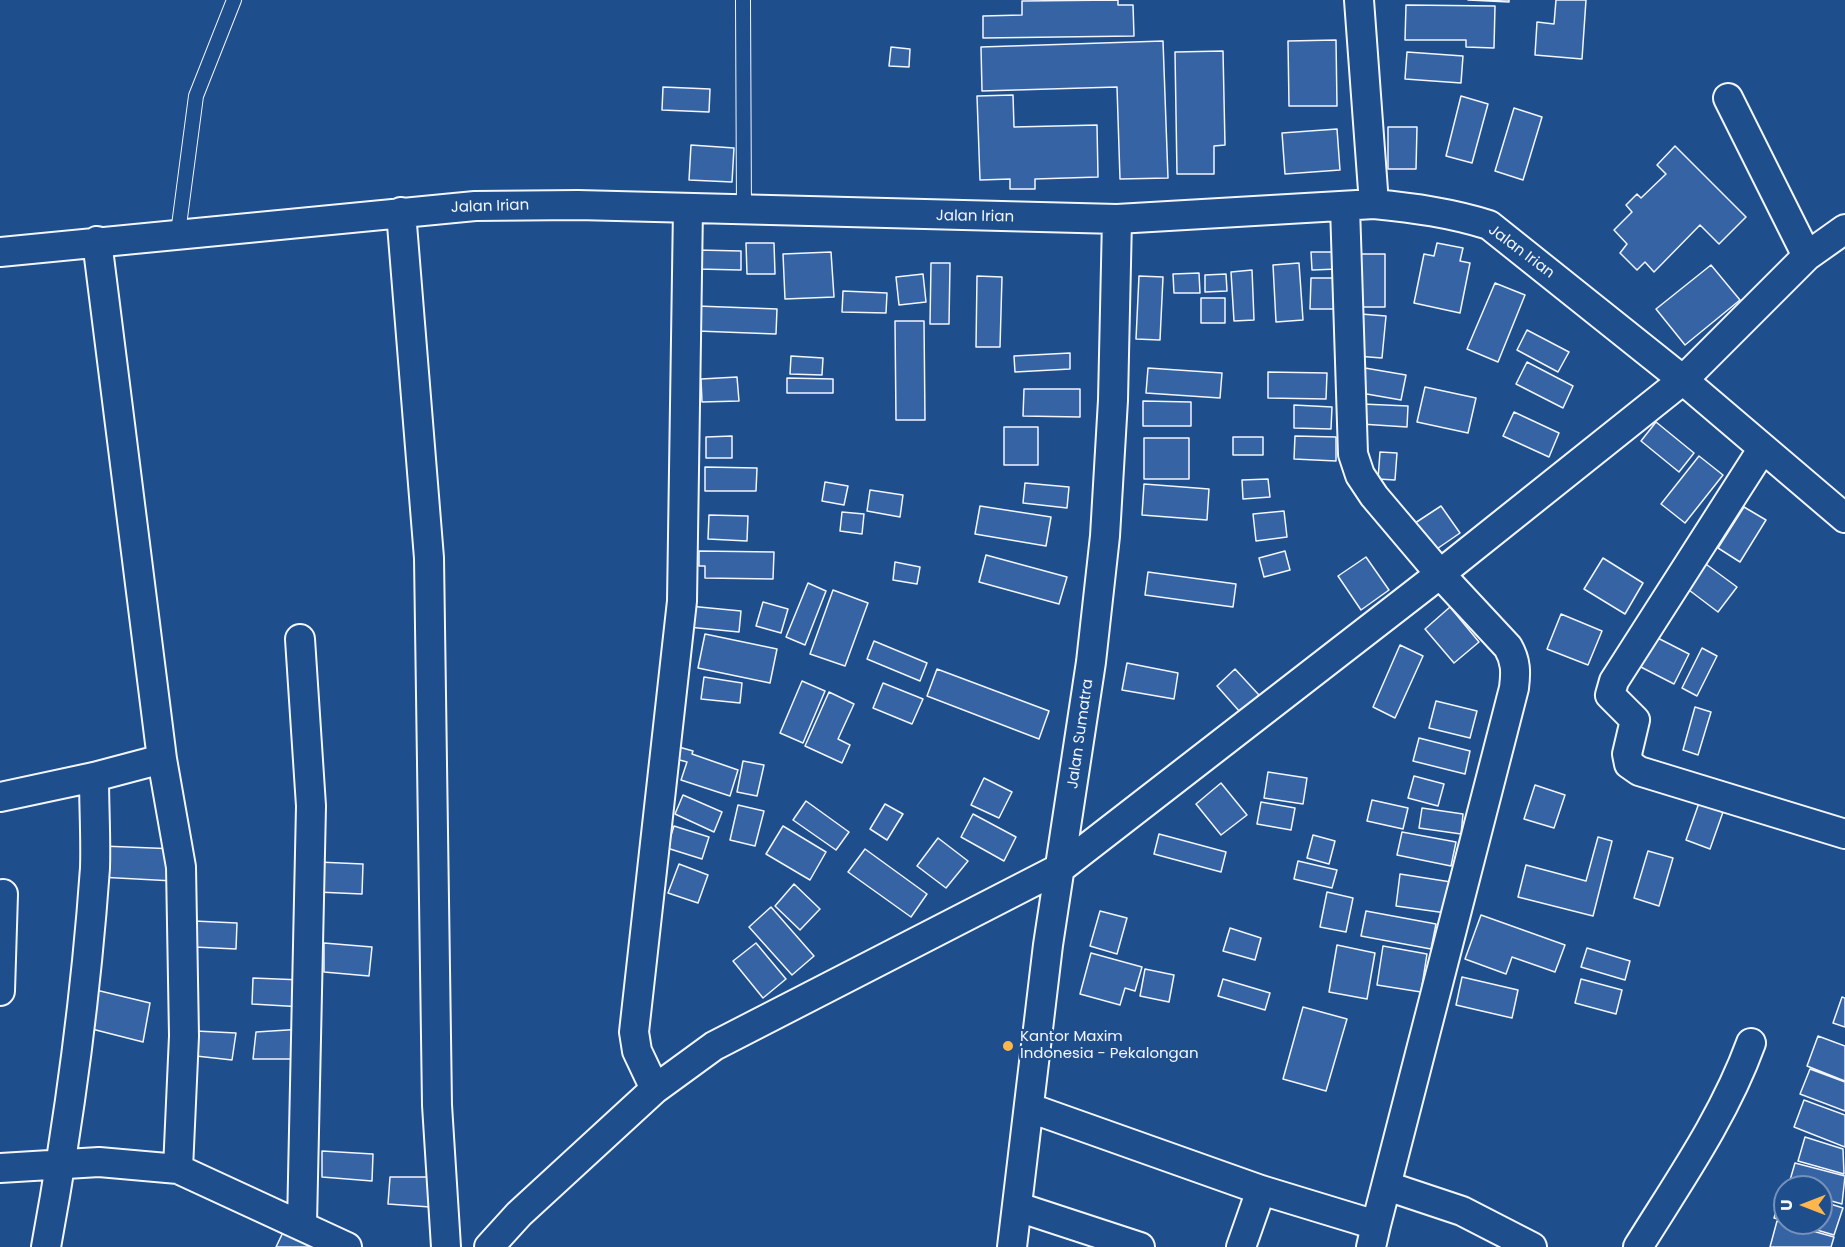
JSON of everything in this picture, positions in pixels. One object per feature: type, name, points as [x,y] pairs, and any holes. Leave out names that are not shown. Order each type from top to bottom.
[{"type":"street","points":[[1359,0],[1374,204]]},
{"type":"street","points":[[1728,98],[1808,256]]},
{"type":"street","name":"Jalan Irian","points":[[0,252],[475,206],[688,208],[744,212],[1117,219],[1374,204],[1455,214],[1488,225],[1683,380],[1845,518]]},
{"type":"street","points":[[1030,1108],[1261,1190],[1374,1236],[1417,1075],[1451,926],[1514,688],[1514,658],[1508,647],[1440,574],[1360,475],[1353,454],[1345,207]]},
{"type":"street","points":[[656,1089],[637,1051],[634,1032],[682,601],[688,208]]},
{"type":"street","points":[[401,212],[429,558],[437,1105],[446,1247]]},
{"type":"street","name":"Jalan Sumatra","points":[[1012,1247],[1048,945],[1062,867],[1091,662],[1105,536],[1113,400],[1117,219]]},
{"type":"street","points":[[489,1247],[519,1214],[656,1089],[714,1046],[1062,867],[1440,574],[1683,380],[1808,256],[1845,229]]},
{"type":"street","points":[[97,241],[162,759],[181,867],[184,1036],[178,1169]]},
{"type":"street","points":[[1763,448],[1614,681],[1610,695],[1635,720],[1627,754],[1629,764],[1639,771],[1845,834]]},
{"type":"street","points":[[300,639],[311,806],[302,1224]]},
{"type":"street","points":[[0,797],[94,777],[162,759]]},
{"type":"street","points":[[46,1247],[61,1164],[79,1034],[95,866],[94,777]]},
{"type":"street","points":[[0,991],[3,894]]},
{"type":"street","points":[[1638,1247],[1714,1125],[1740,1074],[1751,1043]]},
{"type":"street","points":[[0,1168],[99,1162],[178,1169],[302,1224],[347,1247]]},
{"type":"street","points":[[1386,1186],[1462,1211],[1532,1247]]},
{"type":"street","points":[[1241,1247],[1261,1190]]},
{"type":"street","points":[[1018,1207],[1140,1247]]},
{"type":"lane","points":[[178,233],[196,96],[234,0]]},
{"type":"lane","points":[[743,0],[744,212]]},
{"type":"building","points":[[1118,0],[1118,5],[1133,5],[1134,36],[983,38],[983,16],[1022,15],[1022,1]]},
{"type":"building","points":[[1468,0],[1509,0],[1509,2]]},
{"type":"building","points":[[1556,0],[1586,0],[1582,59],[1535,55],[1537,22],[1554,24]]},
{"type":"building","points":[[1406,5],[1495,6],[1494,48],[1466,47],[1466,40],[1405,40]]},
{"type":"building","points":[[1336,40],[1337,106],[1289,106],[1288,41]]},
{"type":"building","points":[[1163,41],[1168,178],[1120,179],[1117,87],[982,91],[981,47]]},
{"type":"building","points":[[891,47],[910,49],[909,67],[889,66]]},
{"type":"building","points":[[1223,51],[1225,145],[1214,146],[1214,174],[1177,174],[1175,52]]},
{"type":"building","points":[[1407,52],[1463,56],[1461,83],[1405,79]]},
{"type":"building","points":[[663,87],[710,89],[709,112],[662,110]]},
{"type":"building","points":[[1013,95],[1014,127],[1097,125],[1098,177],[1035,179],[1035,189],[1010,189],[1010,179],[980,180],[977,96]]},
{"type":"building","points":[[1461,96],[1488,104],[1472,163],[1446,156]]},
{"type":"building","points":[[1514,108],[1542,117],[1523,180],[1495,171]]},
{"type":"building","points":[[1388,127],[1417,127],[1416,169],[1388,169]]},
{"type":"building","points":[[1337,129],[1340,170],[1285,174],[1282,133]]},
{"type":"building","points":[[691,145],[734,148],[732,182],[689,180]]},
{"type":"building","points":[[1675,146],[1746,217],[1719,244],[1700,225],[1654,272],[1645,262],[1637,270],[1620,253],[1627,244],[1614,230],[1632,212],[1626,205],[1637,194],[1641,198],[1666,174],[1657,165]]},
{"type":"building","points":[[746,243],[774,243],[775,274],[747,274]]},
{"type":"building","points":[[1437,243],[1463,248],[1460,261],[1470,263],[1460,313],[1414,303],[1424,254],[1434,256]]},
{"type":"building","points":[[698,250],[741,251],[741,270],[697,269]]},
{"type":"building","points":[[831,252],[834,297],[785,299],[783,254]]},
{"type":"building","points":[[1311,252],[1337,252],[1338,269],[1312,270]]},
{"type":"building","points":[[1352,254],[1385,254],[1385,307],[1352,307]]},
{"type":"building","points":[[931,263],[950,263],[949,324],[930,324]]},
{"type":"building","points":[[1299,263],[1303,320],[1276,322],[1273,265]]},
{"type":"building","points":[[1711,265],[1740,300],[1685,345],[1656,309]]},
{"type":"building","points":[[1252,270],[1254,320],[1234,321],[1231,272]]},
{"type":"building","points":[[1199,273],[1200,293],[1174,293],[1173,274]]},
{"type":"building","points":[[923,274],[926,302],[899,305],[896,277]]},
{"type":"building","points":[[1226,274],[1227,291],[1205,292],[1205,275]]},
{"type":"building","points":[[977,276],[1002,277],[1000,347],[976,347]]},
{"type":"building","points":[[1139,276],[1163,277],[1160,340],[1136,339]]},
{"type":"building","points":[[1311,278],[1335,278],[1335,309],[1310,309]]},
{"type":"building","points":[[1495,283],[1525,295],[1498,362],[1467,349]]},
{"type":"building","points":[[843,291],[887,293],[886,313],[842,312]]},
{"type":"building","points":[[1201,298],[1225,298],[1225,323],[1201,323]]},
{"type":"building","points":[[697,306],[777,309],[776,334],[697,331]]},
{"type":"building","points":[[1361,314],[1386,316],[1382,358],[1356,356]]},
{"type":"building","points":[[895,321],[924,321],[925,420],[896,420]]},
{"type":"building","points":[[1527,330],[1569,352],[1558,372],[1517,350]]},
{"type":"building","points":[[1070,353],[1070,369],[1015,372],[1014,356]]},
{"type":"building","points":[[791,356],[823,358],[822,375],[790,374]]},
{"type":"building","points":[[1527,362],[1573,386],[1563,408],[1516,384]]},
{"type":"building","points":[[1148,368],[1222,373],[1220,398],[1146,393]]},
{"type":"building","points":[[1365,368],[1406,375],[1401,400],[1361,393]]},
{"type":"building","points":[[1268,372],[1327,373],[1326,399],[1268,398]]},
{"type":"building","points":[[737,377],[739,401],[702,402],[701,379]]},
{"type":"building","points":[[787,378],[833,379],[833,393],[787,393]]},
{"type":"building","points":[[1425,387],[1476,398],[1468,433],[1417,422]]},
{"type":"building","points":[[1024,389],[1080,389],[1080,417],[1023,416]]},
{"type":"building","points":[[1143,401],[1191,402],[1191,426],[1143,426]]},
{"type":"building","points":[[1362,404],[1408,406],[1407,427],[1361,424]]},
{"type":"building","points":[[1294,405],[1332,407],[1331,429],[1294,428]]},
{"type":"building","points":[[1514,412],[1559,433],[1549,457],[1503,436]]},
{"type":"building","points":[[1656,422],[1694,453],[1679,472],[1641,441]]},
{"type":"building","points":[[1004,427],[1038,427],[1038,465],[1004,465]]},
{"type":"building","points":[[732,436],[732,458],[706,458],[706,437]]},
{"type":"building","points":[[1295,436],[1336,437],[1336,461],[1294,459]]},
{"type":"building","points":[[1233,437],[1263,437],[1263,455],[1233,455]]},
{"type":"building","points":[[1144,438],[1189,438],[1189,479],[1144,479]]},
{"type":"building","points":[[1380,452],[1397,453],[1395,480],[1378,479]]},
{"type":"building","points":[[1699,456],[1723,475],[1685,523],[1661,504]]},
{"type":"building","points":[[705,467],[757,468],[756,491],[705,491]]},
{"type":"building","points":[[1268,479],[1270,497],[1243,499],[1242,480]]},
{"type":"building","points":[[825,482],[848,486],[844,505],[822,501]]},
{"type":"building","points":[[1025,483],[1069,487],[1067,508],[1023,503]]},
{"type":"building","points":[[1144,484],[1209,489],[1207,520],[1142,515]]},
{"type":"building","points":[[870,490],[903,495],[900,517],[867,511]]},
{"type":"building","points":[[980,506],[1051,517],[1046,546],[975,534]]},
{"type":"building","points":[[1441,506],[1460,533],[1431,553],[1412,525]]},
{"type":"building","points":[[1744,507],[1766,520],[1740,562],[1718,548]]},
{"type":"building","points":[[1284,511],[1287,537],[1256,541],[1253,514]]},
{"type":"building","points":[[842,512],[864,514],[862,534],[840,531]]},
{"type":"building","points":[[709,515],[748,516],[747,541],[708,539]]},
{"type":"building","points":[[699,551],[774,552],[773,579],[705,578],[705,566],[699,566]]},
{"type":"building","points":[[1285,551],[1290,570],[1264,577],[1259,558]]},
{"type":"building","points":[[986,555],[1067,577],[1059,604],[979,582]]},
{"type":"building","points":[[1366,557],[1389,590],[1361,610],[1338,576]]},
{"type":"building","points":[[1603,558],[1643,583],[1625,614],[1584,589]]},
{"type":"building","points":[[1699,559],[1737,587],[1718,612],[1681,584]]},
{"type":"building","points":[[895,562],[920,567],[917,584],[893,580]]},
{"type":"building","points":[[1148,572],[1236,584],[1233,607],[1145,595]]},
{"type":"building","points":[[808,583],[826,591],[805,645],[786,637]]},
{"type":"building","points":[[833,590],[868,603],[845,666],[810,654]]},
{"type":"building","points":[[763,602],[788,609],[781,633],[756,626]]},
{"type":"building","points":[[689,606],[741,611],[739,632],[688,627]]},
{"type":"building","points":[[1450,607],[1479,642],[1454,663],[1425,629]]},
{"type":"building","points":[[1561,614],[1602,631],[1588,665],[1547,649]]},
{"type":"building","points":[[705,634],[777,649],[770,683],[698,668]]},
{"type":"building","points":[[1650,634],[1689,654],[1674,684],[1635,664]]},
{"type":"building","points":[[874,641],[927,663],[920,681],[867,659]]},
{"type":"building","points":[[1400,645],[1423,656],[1395,718],[1373,707]]},
{"type":"building","points":[[1702,648],[1717,656],[1697,696],[1682,688]]},
{"type":"building","points":[[1127,663],[1178,673],[1174,699],[1122,690]]},
{"type":"building","points":[[937,669],[1049,711],[1039,739],[927,696]]},
{"type":"building","points":[[1235,669],[1259,695],[1240,712],[1217,686]]},
{"type":"building","points":[[704,677],[742,683],[740,703],[701,699]]},
{"type":"building","points":[[802,681],[825,691],[803,743],[780,733]]},
{"type":"building","points":[[883,683],[923,699],[912,724],[873,708]]},
{"type":"building","points":[[829,692],[854,704],[838,739],[850,745],[842,763],[805,746]]},
{"type":"building","points":[[1436,701],[1477,711],[1470,738],[1429,728]]},
{"type":"building","points":[[1695,707],[1711,712],[1698,755],[1683,750]]},
{"type":"building","points":[[1419,738],[1470,751],[1465,774],[1413,761]]},
{"type":"building","points":[[679,747],[693,751],[692,754],[738,770],[730,796],[681,780],[687,762],[676,759]]},
{"type":"building","points":[[743,761],[764,765],[757,796],[737,792]]},
{"type":"building","points":[[1268,772],[1307,778],[1303,804],[1264,798]]},
{"type":"building","points":[[1414,776],[1444,784],[1438,806],[1408,798]]},
{"type":"building","points":[[984,778],[1012,792],[999,818],[971,805]]},
{"type":"building","points":[[1221,783],[1247,815],[1221,835],[1196,804]]},
{"type":"building","points":[[1535,785],[1565,795],[1554,828],[1524,819]]},
{"type":"building","points":[[683,795],[722,812],[714,832],[675,814]]},
{"type":"building","points":[[1372,800],[1408,808],[1403,829],[1367,821]]},
{"type":"building","points":[[806,801],[849,832],[836,850],[793,820]]},
{"type":"building","points":[[1261,802],[1295,808],[1291,830],[1257,824]]},
{"type":"building","points":[[1699,803],[1723,812],[1710,849],[1686,840]]},
{"type":"building","points":[[885,804],[903,814],[887,840],[870,829]]},
{"type":"building","points":[[738,805],[764,811],[755,846],[730,840]]},
{"type":"building","points":[[1422,808],[1463,814],[1461,834],[1419,828]]},
{"type":"building","points":[[973,814],[1016,837],[1004,861],[961,837]]},
{"type":"building","points":[[674,826],[709,837],[702,859],[667,848]]},
{"type":"building","points":[[783,826],[826,852],[810,880],[766,854]]},
{"type":"building","points":[[1402,832],[1456,842],[1451,866],[1397,855]]},
{"type":"building","points":[[1159,834],[1226,852],[1221,872],[1154,854]]},
{"type":"building","points":[[1313,835],[1335,841],[1329,864],[1307,858]]},
{"type":"building","points":[[1598,837],[1612,841],[1593,916],[1518,897],[1526,865],[1586,881]]},
{"type":"building","points":[[938,838],[968,861],[946,888],[917,866]]},
{"type":"building","points":[[102,846],[177,849],[174,881],[99,877]]},
{"type":"building","points":[[865,849],[927,894],[911,917],[848,872]]},
{"type":"building","points":[[1648,851],[1673,858],[1659,906],[1634,898]]},
{"type":"building","points":[[1298,861],[1337,870],[1332,888],[1294,879]]},
{"type":"building","points":[[318,862],[363,864],[362,894],[317,892]]},
{"type":"building","points":[[679,864],[708,875],[698,903],[668,893]]},
{"type":"building","points":[[1400,874],[1451,882],[1446,913],[1396,906]]},
{"type":"building","points":[[794,884],[820,909],[800,930],[775,906]]},
{"type":"building","points":[[1327,892],[1353,898],[1346,932],[1320,927]]},
{"type":"building","points":[[771,907],[814,956],[792,975],[749,927]]},
{"type":"building","points":[[1100,911],[1127,918],[1117,954],[1090,946]]},
{"type":"building","points":[[1366,911],[1436,924],[1431,949],[1361,936]]},
{"type":"building","points":[[1481,915],[1565,945],[1555,972],[1512,957],[1506,974],[1465,959]]},
{"type":"building","points":[[194,921],[237,923],[236,949],[194,947]]},
{"type":"building","points":[[1230,928],[1261,938],[1255,960],[1223,951]]},
{"type":"building","points":[[324,943],[372,947],[369,976],[324,972]]},
{"type":"building","points":[[756,943],[786,979],[763,998],[733,961]]},
{"type":"building","points":[[1337,945],[1375,953],[1367,999],[1329,992]]},
{"type":"building","points":[[1383,946],[1427,954],[1421,992],[1377,985]]},
{"type":"building","points":[[1587,948],[1630,961],[1625,980],[1581,967]]},
{"type":"building","points":[[1091,953],[1142,967],[1135,991],[1125,988],[1120,1005],[1080,994]]},
{"type":"building","points":[[1145,969],[1174,975],[1169,1002],[1140,996]]},
{"type":"building","points":[[1462,977],[1518,990],[1512,1018],[1456,1005]]},
{"type":"building","points":[[253,978],[302,980],[303,1007],[252,1004]]},
{"type":"building","points":[[1223,979],[1270,993],[1265,1010],[1218,996]]},
{"type":"building","points":[[1581,979],[1622,990],[1616,1014],[1575,1003]]},
{"type":"building","points":[[96,990],[150,1003],[143,1042],[88,1028]]},
{"type":"building","points":[[1842,997],[1845,998],[1845,1027],[1833,1023]]},
{"type":"building","points":[[1303,1007],[1347,1019],[1326,1091],[1283,1079]]},
{"type":"building","points":[[303,1029],[303,1059],[253,1059],[256,1032]]},
{"type":"building","points":[[196,1031],[236,1033],[232,1060],[196,1056]]},
{"type":"building","points":[[1818,1036],[1845,1046],[1845,1081],[1807,1066]]},
{"type":"building","points":[[1810,1069],[1845,1082],[1845,1111],[1800,1094]]},
{"type":"building","points":[[1804,1100],[1845,1115],[1845,1147],[1794,1127]]},
{"type":"building","points":[[1805,1137],[1843,1149],[1844,1174],[1798,1161]]},
{"type":"building","points":[[322,1151],[373,1154],[372,1181],[322,1177]]},
{"type":"building","points":[[1795,1163],[1845,1176],[1842,1204],[1833,1201],[1833,1175],[1792,1175]]},
{"type":"building","points":[[390,1177],[431,1177],[430,1207],[388,1204]]},
{"type":"building","points":[[1833,1205],[1843,1208],[1833,1235]]},
{"type":"building","points":[[286,1226],[313,1238],[309,1247],[276,1247]]},
{"type":"building","points":[[1773,1235],[1834,1237],[1831,1247],[1770,1247]]},
{"type":"place","name":"Kantor Maxim Indonesia - Pekalongan","points":[[1008,1046]]}]
